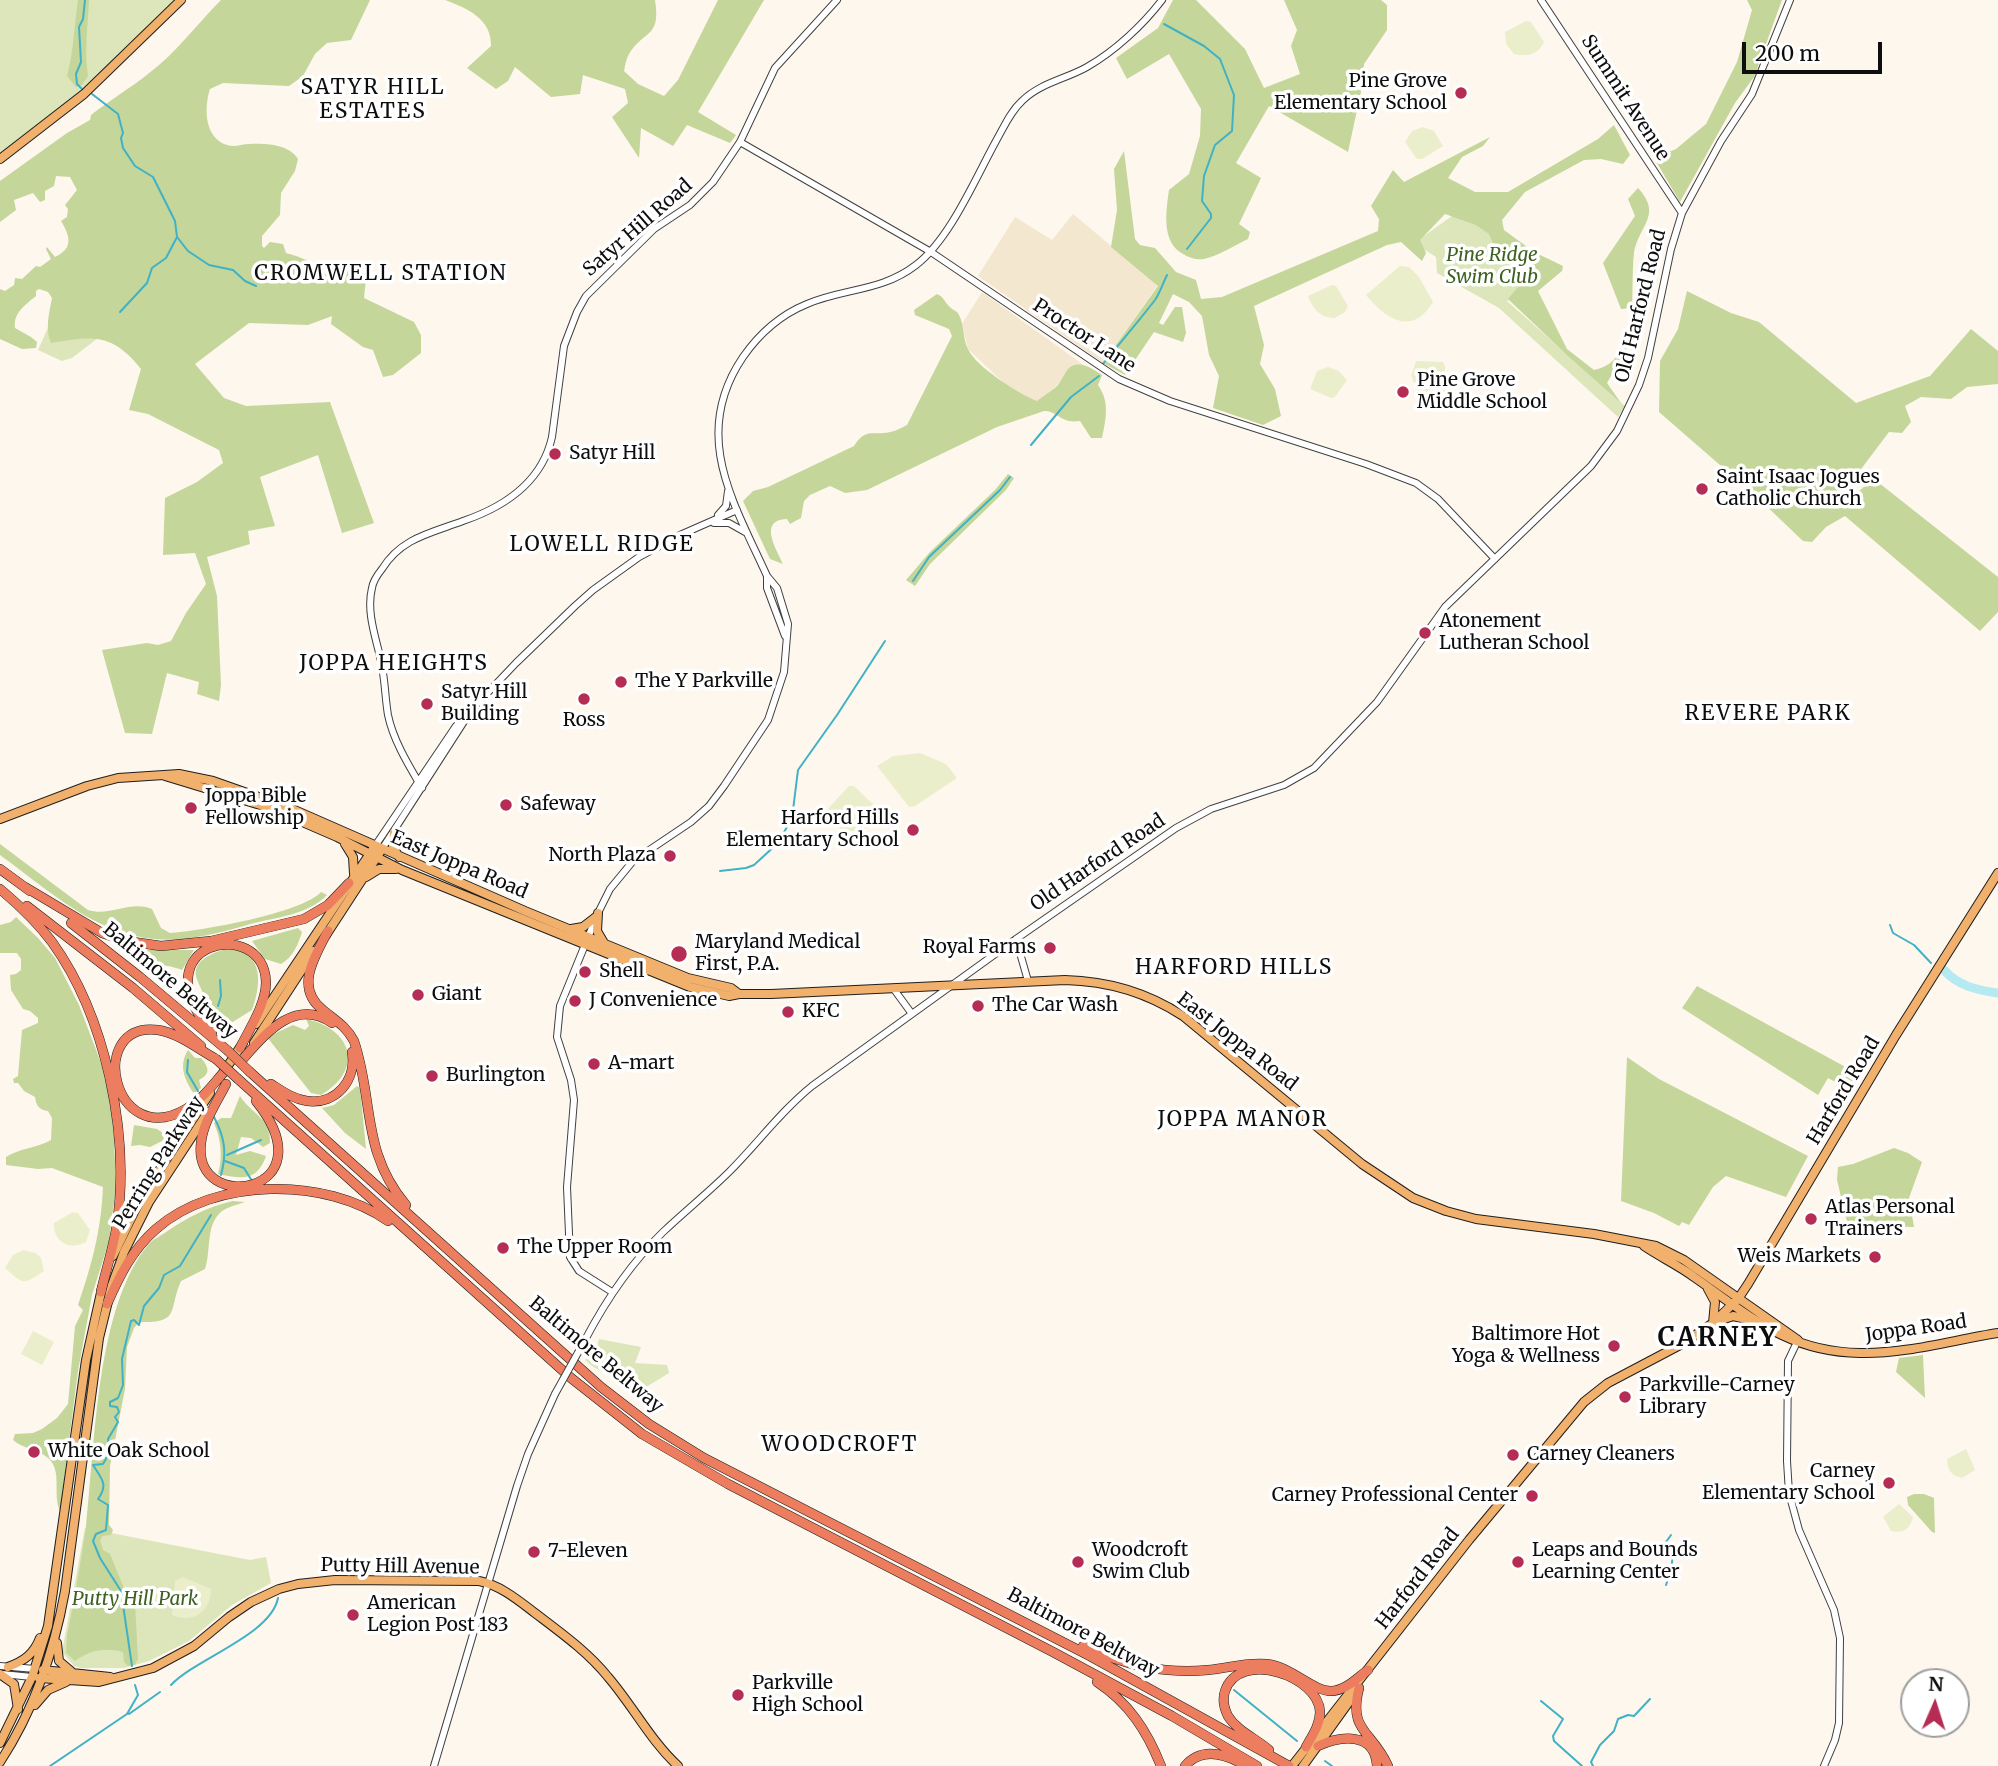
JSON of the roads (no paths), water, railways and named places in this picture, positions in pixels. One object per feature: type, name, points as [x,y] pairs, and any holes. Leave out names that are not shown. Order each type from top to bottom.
[{"type":"highway","name":"Baltimore Beltway","points":[[0,869],[140,977],[225,1048],[587,1374],[649,1424],[714,1463],[946,1580],[1178,1703],[1290,1766]]},
{"type":"highway","points":[[25,887],[102,933],[126,941],[161,946],[211,941],[304,919],[328,905],[354,881]]},
{"type":"highway","points":[[0,887],[41,928],[65,963],[92,1020],[108,1072],[117,1124],[120,1192],[117,1225],[101,1292]]},
{"type":"highway","name":"Baltimore Beltway","points":[[0,887],[103,964],[216,1059],[571,1378],[642,1434],[698,1468],[1172,1716],[1257,1766]]},
{"type":"highway","points":[[328,931],[309,968],[311,995],[318,1006],[344,1026],[354,1041],[378,1159],[395,1193],[428,1231]]},
{"type":"highway","points":[[225,1048],[195,1009],[187,984],[191,965],[198,956],[213,946],[226,944],[244,948],[255,955],[265,975],[263,998],[240,1048]]},
{"type":"highway","points":[[242,1060],[277,1024],[293,1016],[306,1014],[327,1020],[339,1029],[349,1042],[353,1058],[352,1070],[344,1087],[322,1101],[297,1098],[250,1072]]},
{"type":"highway","points":[[216,1059],[168,1033],[145,1031],[130,1037],[120,1047],[115,1060],[115,1082],[122,1097],[134,1109],[149,1116],[165,1117],[179,1113],[195,1103],[225,1071]]},
{"type":"highway","points":[[226,1084],[207,1123],[201,1149],[203,1162],[212,1176],[238,1188],[251,1186],[267,1176],[275,1166],[279,1152],[278,1139],[272,1124],[240,1082]]},
{"type":"highway","points":[[107,1304],[130,1257],[155,1230],[190,1208],[233,1195],[295,1189],[329,1194],[372,1211],[423,1245]]},
{"type":"highway","points":[[946,1580],[1111,1659],[1133,1666],[1188,1672],[1268,1664],[1293,1671],[1320,1689],[1334,1691],[1344,1688],[1368,1670]]},
{"type":"highway","points":[[926,1585],[939,1598],[1107,1688],[1142,1725],[1161,1766]]},
{"type":"highway","points":[[1278,1759],[1259,1740],[1236,1725],[1225,1710],[1223,1701],[1226,1688],[1234,1677],[1244,1671],[1265,1670],[1281,1674],[1312,1693],[1318,1704],[1319,1719],[1304,1756]]},
{"type":"highway","points":[[1359,1688],[1355,1716],[1388,1766]]},
{"type":"highway","points":[[1318,1746],[1342,1737],[1355,1739],[1375,1755],[1377,1766]]},
{"type":"highway","points":[[1185,1766],[1191,1759],[1208,1753],[1224,1756],[1246,1766]]},
{"type":"main road","points":[[0,159],[84,94],[181,0]]},
{"type":"main road","name":"East Joppa Road","points":[[0,819],[100,782],[131,776],[191,776],[290,807],[399,857],[570,929],[586,940],[604,943],[681,975],[731,988],[738,994]]},
{"type":"main road","name":"East Joppa Road","points":[[165,776],[270,808],[402,870],[586,940],[690,987],[729,996],[1075,980],[1101,983],[1148,997],[1173,1010],[1207,1035],[1373,1172],[1421,1202],[1476,1219],[1603,1235],[1656,1246],[1684,1260],[1736,1302]]},
{"type":"main road","points":[[394,832],[393,847],[399,857]]},
{"type":"main road","points":[[337,838],[351,851],[354,881],[379,869],[402,870]]},
{"type":"main road","name":"Perring Parkway","points":[[0,1743],[34,1673],[52,1605],[86,1360],[101,1292],[116,1248],[141,1198],[378,847]]},
{"type":"main road","name":"Harford Road","points":[[1304,1756],[1345,1696],[1569,1418],[1594,1393],[1619,1376],[1682,1344],[1736,1302],[1892,1042],[1998,873]]},
{"type":"main road","name":"Perring Parkway","points":[[0,1762],[27,1715],[44,1674],[57,1629],[67,1577],[99,1338],[124,1252],[149,1202],[328,931],[354,881]]},
{"type":"main road","points":[[570,929],[583,927],[597,915]]},
{"type":"main road","points":[[597,915],[597,931],[604,943]]},
{"type":"main road","name":"East Joppa Road","points":[[1641,1244],[1736,1302]]},
{"type":"main road","points":[[1702,1282],[1715,1302],[1713,1322],[1734,1317],[1755,1321]]},
{"type":"main road","name":"Joppa Road","points":[[1736,1302],[1755,1321],[1790,1340],[1798,1340]]},
{"type":"main road","name":"Joppa Road","points":[[1736,1302],[1798,1340],[1830,1350],[1873,1353],[1998,1333]]},
{"type":"main road","name":"Putty Hill Avenue","points":[[34,1673],[99,1682],[144,1671],[175,1658],[194,1646],[244,1606],[288,1587],[316,1581],[464,1579],[487,1582],[516,1599],[598,1665],[649,1735],[678,1766]]},
{"type":"main road","points":[[4,1667],[23,1661],[34,1651],[52,1605]]},
{"type":"main road","points":[[27,1715],[48,1690],[72,1677],[58,1657],[57,1629]]},
{"type":"main road","name":"Harford Road","points":[[1290,1766],[1318,1746],[1359,1688],[1368,1670]]},
{"type":"main road","points":[[0,1674],[14,1684],[18,1710]]},
{"type":"street","name":"Satyr Hill Road","points":[[420,784],[394,733],[388,715],[384,674],[371,616],[373,582],[385,563],[410,541],[490,510],[507,500],[532,478],[542,465],[550,445],[563,352],[568,331],[580,305],[597,284],[654,229],[704,192],[740,142],[775,68],[837,0]]},
{"type":"street","points":[[612,1292],[583,1275],[573,1265],[570,1257],[567,1187],[574,1100],[556,1031],[561,1000],[611,888],[633,861],[691,822],[709,806],[764,727],[773,709],[784,671],[788,624],[784,607],[728,490],[718,446],[719,412],[733,373],[756,340],[777,320],[794,309],[821,298],[869,289],[888,282],[908,271],[931,252],[1007,121],[1022,101],[1035,91],[1094,62],[1140,25],[1162,0]]},
{"type":"street","name":"Summit Avenue","points":[[1541,0],[1682,213]]},
{"type":"street","name":"Old Harford Road","points":[[434,1766],[487,1582],[528,1454],[555,1394],[612,1292],[657,1238],[728,1173],[792,1104],[1016,939],[1191,819],[1222,805],[1276,789],[1314,768],[1377,702],[1441,611],[1591,466],[1626,415],[1645,369],[1671,249],[1682,213],[1721,141],[1752,94],[1790,0]]},
{"type":"street","name":"Proctor Lane","points":[[740,142],[931,252],[1119,379],[1231,422],[1366,464],[1416,483],[1438,499],[1495,559]]},
{"type":"street","points":[[705,524],[724,509],[728,490]]},
{"type":"street","name":"Perring Parkway","points":[[378,847],[394,832],[447,737],[516,663],[593,590],[639,557],[737,510]]},
{"type":"street","points":[[705,524],[729,523],[748,534]]},
{"type":"street","name":"Perring Parkway","points":[[378,847],[420,784]]},
{"type":"street","points":[[1016,939],[1028,981]]},
{"type":"street","points":[[893,988],[893,992],[912,1014]]},
{"type":"street","points":[[1798,1340],[1788,1361],[1789,1493],[1799,1530],[1834,1610],[1840,1638],[1839,1723],[1824,1766]]},
{"type":"street","name":"Putty Hill Avenue","points":[[4,1667],[34,1673]]},
{"type":"street","name":"Putty Hill Avenue","points":[[0,1674],[34,1673]]},
{"type":"waterway","points":[[82,89],[77,84],[76,74],[81,62],[79,27],[83,19],[85,0]]},
{"type":"waterway","points":[[1164,24],[1204,46],[1220,59],[1234,95],[1232,131],[1215,145],[1204,176],[1202,201],[1211,218],[1187,249]]},
{"type":"waterway","points":[[92,94],[118,114],[123,133],[123,148],[135,166],[153,177],[175,221],[177,237],[188,251],[209,265],[233,270],[245,281],[256,286]]},
{"type":"waterway","points":[[120,312],[147,283],[152,268],[166,258],[177,237]]},
{"type":"waterway","points":[[1102,365],[1155,300],[1167,275]]},
{"type":"waterway","points":[[1031,445],[1071,397],[1099,376]]},
{"type":"waterway","points":[[913,581],[929,557],[1000,490],[1010,477]]},
{"type":"waterway","points":[[720,871],[754,865],[778,843],[792,818],[798,770],[885,641]]},
{"type":"waterway","points":[[1890,925],[1893,933],[1914,945],[1931,963]]},
{"type":"waterway","points":[[1944,970],[1955,980],[1968,986],[1998,993]]},
{"type":"waterway","points":[[218,1006],[221,996],[220,980]]},
{"type":"waterway","points":[[188,1060],[187,1072],[198,1091]]},
{"type":"waterway","points":[[214,1117],[224,1146],[221,1175]]},
{"type":"waterway","points":[[227,1155],[261,1140]]},
{"type":"waterway","points":[[225,1161],[244,1168],[252,1181]]},
{"type":"waterway","points":[[132,1666],[121,1591],[100,1558],[93,1541],[96,1534],[106,1530],[108,1505],[98,1499],[103,1485],[93,1465],[103,1464],[110,1452],[108,1439],[118,1422],[115,1417],[119,1412],[117,1407],[110,1406],[110,1402],[118,1398],[123,1385],[122,1359],[131,1321],[134,1320],[139,1325],[144,1306],[159,1288],[164,1275],[180,1266],[211,1215]]},
{"type":"waterway","points":[[1666,1585],[1672,1558],[1666,1542],[1671,1535]]},
{"type":"waterway","points":[[171,1685],[182,1675],[262,1624],[278,1598]]},
{"type":"waterway","points":[[50,1766],[127,1714],[138,1695],[135,1685]]},
{"type":"waterway","points":[[1234,1690],[1297,1741]]},
{"type":"waterway","points":[[129,1714],[160,1692]]},
{"type":"waterway","points":[[1593,1766],[1591,1762],[1600,1745],[1614,1731],[1618,1719],[1634,1716],[1650,1699]]},
{"type":"waterway","points":[[1541,1701],[1563,1719],[1553,1736],[1554,1741],[1582,1766]]},
{"type":"waterway","points":[[1325,1761],[1332,1766]]},
{"type":"place","name":"Pine Grove Elementary School","points":[[1461,93]]},
{"type":"place","name":"Pine Grove Middle School","points":[[1403,392]]},
{"type":"place","name":"Satyr Hill","points":[[555,454]]},
{"type":"place","name":"Saint Isaac Jogues Catholic Church","points":[[1702,489]]},
{"type":"place","name":"Atonement Lutheran School","points":[[1425,633]]},
{"type":"place","name":"The Y Parkville","points":[[621,682]]},
{"type":"place","name":"Ross","points":[[584,699]]},
{"type":"place","name":"Satyr Hill Building","points":[[427,704]]},
{"type":"place","name":"Safeway","points":[[506,805]]},
{"type":"place","name":"Joppa Bible Fellowship","points":[[191,808]]},
{"type":"place","name":"Harford Hills Elementary School","points":[[913,830]]},
{"type":"place","name":"North Plaza","points":[[670,856]]},
{"type":"place","name":"Royal Farms","points":[[1050,948]]},
{"type":"place","name":"Maryland Medical First, P.A.","points":[[679,954]]},
{"type":"place","name":"Shell","points":[[585,972]]},
{"type":"place","name":"Giant","points":[[418,995]]},
{"type":"place","name":"J Convenience","points":[[575,1001]]},
{"type":"place","name":"The Car Wash","points":[[978,1006]]},
{"type":"place","name":"KFC","points":[[788,1012]]},
{"type":"place","name":"A-mart","points":[[594,1064]]},
{"type":"place","name":"Burlington","points":[[432,1076]]},
{"type":"place","name":"Atlas Personal Trainers","points":[[1811,1219]]},
{"type":"place","name":"The Upper Room","points":[[503,1248]]},
{"type":"place","name":"Weis Markets","points":[[1875,1257]]},
{"type":"place","name":"Baltimore Hot Yoga & Wellness","points":[[1614,1346]]},
{"type":"place","name":"Parkville-Carney Library","points":[[1625,1397]]},
{"type":"place","name":"White Oak School","points":[[34,1452]]},
{"type":"place","name":"Carney Cleaners","points":[[1513,1455]]},
{"type":"place","name":"Carney Elementary School","points":[[1889,1483]]},
{"type":"place","name":"Carney Professional Center","points":[[1532,1496]]},
{"type":"place","name":"7-Eleven","points":[[534,1552]]},
{"type":"place","name":"Woodcroft Swim Club","points":[[1078,1562]]},
{"type":"place","name":"Leaps and Bounds Learning Center","points":[[1518,1562]]},
{"type":"place","name":"American Legion Post 183","points":[[353,1615]]},
{"type":"place","name":"Parkville High School","points":[[738,1695]]},
{"type":"district","name":"SATYR HILL ESTATES","points":[[373,100]]},
{"type":"district","name":"CROMWELL STATION","points":[[381,274]]},
{"type":"district","name":"LOWELL RIDGE","points":[[602,545]]},
{"type":"district","name":"JOPPA HEIGHTS","points":[[394,664]]},
{"type":"district","name":"REVERE PARK","points":[[1768,714]]},
{"type":"district","name":"HARFORD HILLS","points":[[1234,968]]},
{"type":"district","name":"JOPPA MANOR","points":[[1243,1120]]},
{"type":"district","name":"CARNEY","points":[[1718,1339]]},
{"type":"district","name":"WOODCROFT","points":[[840,1445]]},
{"type":"park label","name":"Pine Ridge Swim Club","points":[[1492,267]]},
{"type":"park label","name":"Putty Hill Park","points":[[135,1600]]}]
